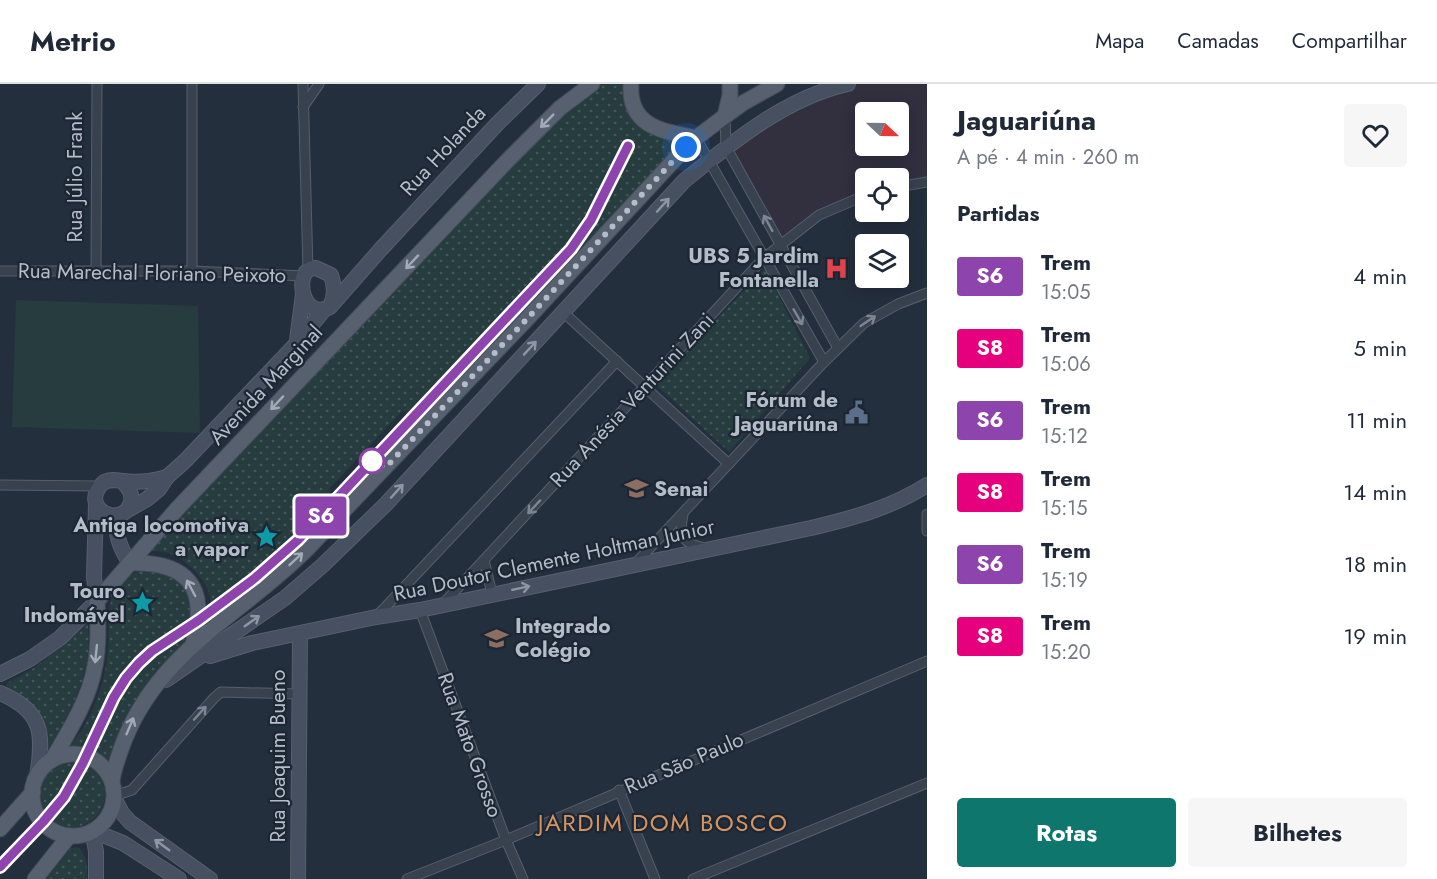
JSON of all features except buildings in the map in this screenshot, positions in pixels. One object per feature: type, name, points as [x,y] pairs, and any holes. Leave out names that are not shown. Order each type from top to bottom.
[{"type":"main road","name":"Avenida Marginal","points":[[97,601],[177,509],[507,161],[560,108],[592,84]]},
{"type":"main road","points":[[630,84],[632,105],[642,120],[656,129],[696,138]]},
{"type":"main road","points":[[725,116],[730,84]]},
{"type":"main road","points":[[97,601],[98,633],[95,668],[87,694],[52,760],[37,776],[33,792],[37,813],[43,822],[52,830],[69,836],[92,831],[108,817],[113,792],[114,767],[134,717],[166,671],[193,644],[285,570],[306,550],[519,328],[696,138],[743,103],[777,84]]},
{"type":"main road","points":[[130,563],[162,564],[188,580],[195,591],[199,612],[193,644]]},
{"type":"main road","points":[[52,760],[69,754],[81,754],[101,765],[113,792]]},
{"type":"main road","points":[[0,829],[33,792]]},
{"type":"main road","points":[[35,879],[69,836]]},
{"type":"street","name":"Rua Júlio Frank","points":[[96,271],[97,84]]},
{"type":"street","points":[[192,84],[192,271]]},
{"type":"street","points":[[297,342],[306,273],[303,84]]},
{"type":"street","points":[[303,108],[319,84]]},
{"type":"street","name":"Rua Holanda","points":[[381,249],[498,123],[538,84]]},
{"type":"street","points":[[152,690],[285,598],[324,565],[386,504],[684,181],[760,123],[798,103],[848,84]]},
{"type":"street","points":[[725,116],[726,147],[838,348]]},
{"type":"street","points":[[696,138],[824,362]]},
{"type":"street","points":[[909,185],[927,182]]},
{"type":"street","name":"Rua Anésia Venturini Zani","points":[[443,604],[764,258],[819,215],[855,200]]},
{"type":"street","points":[[306,273],[316,267],[332,275],[348,274],[381,249]]},
{"type":"street","points":[[96,504],[100,511],[106,514],[121,513],[147,499],[159,489],[167,477],[185,461],[297,342],[381,249]]},
{"type":"street","name":"Rua Marechal Floriano Peixoto","points":[[0,271],[306,273]]},
{"type":"street","points":[[303,294],[308,305],[317,310],[327,308],[334,297],[335,286],[332,275]]},
{"type":"street","points":[[634,565],[864,322],[898,304],[927,293]]},
{"type":"street","points":[[563,312],[729,464]]},
{"type":"street","name":"Rua Anésia Venturini Zani","points":[[376,617],[617,361]]},
{"type":"street","points":[[0,674],[30,659],[60,638],[97,601],[94,577],[96,492],[99,486],[110,479],[153,481],[167,477]]},
{"type":"street","points":[[122,481],[129,488],[132,497],[130,504],[121,513],[116,534],[130,563]]},
{"type":"street","points":[[0,485],[99,486]]},
{"type":"street","name":"Rua Doutor Clemente Holtman Junior","points":[[186,665],[223,650],[865,515],[898,502],[927,485]]},
{"type":"street","points":[[927,514],[927,531]]},
{"type":"street","points":[[682,515],[680,528],[684,538],[692,546],[710,549]]},
{"type":"street","points":[[484,560],[492,594]]},
{"type":"street","name":"Rua Mato Grosso","points":[[420,610],[506,840],[523,879]]},
{"type":"street","name":"Rua Joaquim Bueno","points":[[298,879],[300,634]]},
{"type":"street","name":"Rua São Paulo","points":[[407,879],[506,840],[927,661]]},
{"type":"street","points":[[210,879],[130,822],[122,813],[113,792],[132,790],[221,692],[300,694]]},
{"type":"street","points":[[0,693],[21,703],[33,717],[41,734],[37,776]]},
{"type":"street","points":[[693,879],[927,783]]},
{"type":"street","points":[[619,790],[655,879]]},
{"type":"street","points":[[92,831],[96,851],[96,879]]},
{"type":"street","points":[[92,831],[123,843],[179,879]]},
{"type":"shaded area","points":[[854,84],[927,84],[927,179],[909,183],[909,168],[855,168],[855,199],[781,242],[728,148],[762,124]]},
{"type":"green space","points":[[599,84],[628,84],[631,107],[689,138],[667,158],[552,279],[491,332],[411,417],[403,410],[329,489],[334,499],[263,569],[211,607],[208,590],[190,566],[165,552],[146,552],[423,256],[563,113]]},
{"type":"green space","points":[[765,269],[810,358],[729,452],[655,384]]},
{"type":"green space","points":[[16,300],[198,306],[200,433],[12,427]]},
{"type":"green space","points":[[163,570],[179,580],[190,593],[192,630],[178,651],[155,672],[135,702],[108,760],[89,749],[67,748],[87,721],[100,692],[107,660],[109,615],[113,595],[128,577],[137,572]]},
{"type":"green space","points":[[87,618],[89,637],[85,672],[73,705],[46,752],[40,721],[33,707],[7,690],[6,684],[42,662],[63,644]]},
{"type":"green space","points":[[65,761],[79,761],[91,766],[100,775],[105,794],[103,807],[96,818],[79,827],[65,827],[53,822],[44,813],[39,801],[39,787],[44,775],[53,766]]},
{"type":"green space","points":[[78,847],[85,858],[87,879],[46,879],[71,848]]},
{"type":"railway","points":[[0,867],[64,797],[114,697],[139,663],[152,651],[245,586],[298,540],[571,249],[591,220],[628,146]]},
{"type":"train","name":"S6","points":[[0,867],[64,797],[74,782],[114,697],[139,663],[152,651],[245,586],[298,540],[571,249],[591,220],[628,146]]},
{"type":"place","name":"UBS 5 Jardim Fontanella","points":[[837,268]]},
{"type":"place","name":"Fórum de Jaguariúna","points":[[856,412]]},
{"type":"place","name":"Senai","points":[[636,489]]},
{"type":"place","name":"Antiga locomotiva a vapor","points":[[267,537]]},
{"type":"place","name":"Touro Indomável","points":[[143,603]]},
{"type":"place","name":"Integrado Colégio","points":[[497,638]]},
{"type":"district","name":"JARDIM DOM BOSCO","points":[[663,823]]},
{"type":"route","points":[[372,461],[386,467],[686,147]]}]
